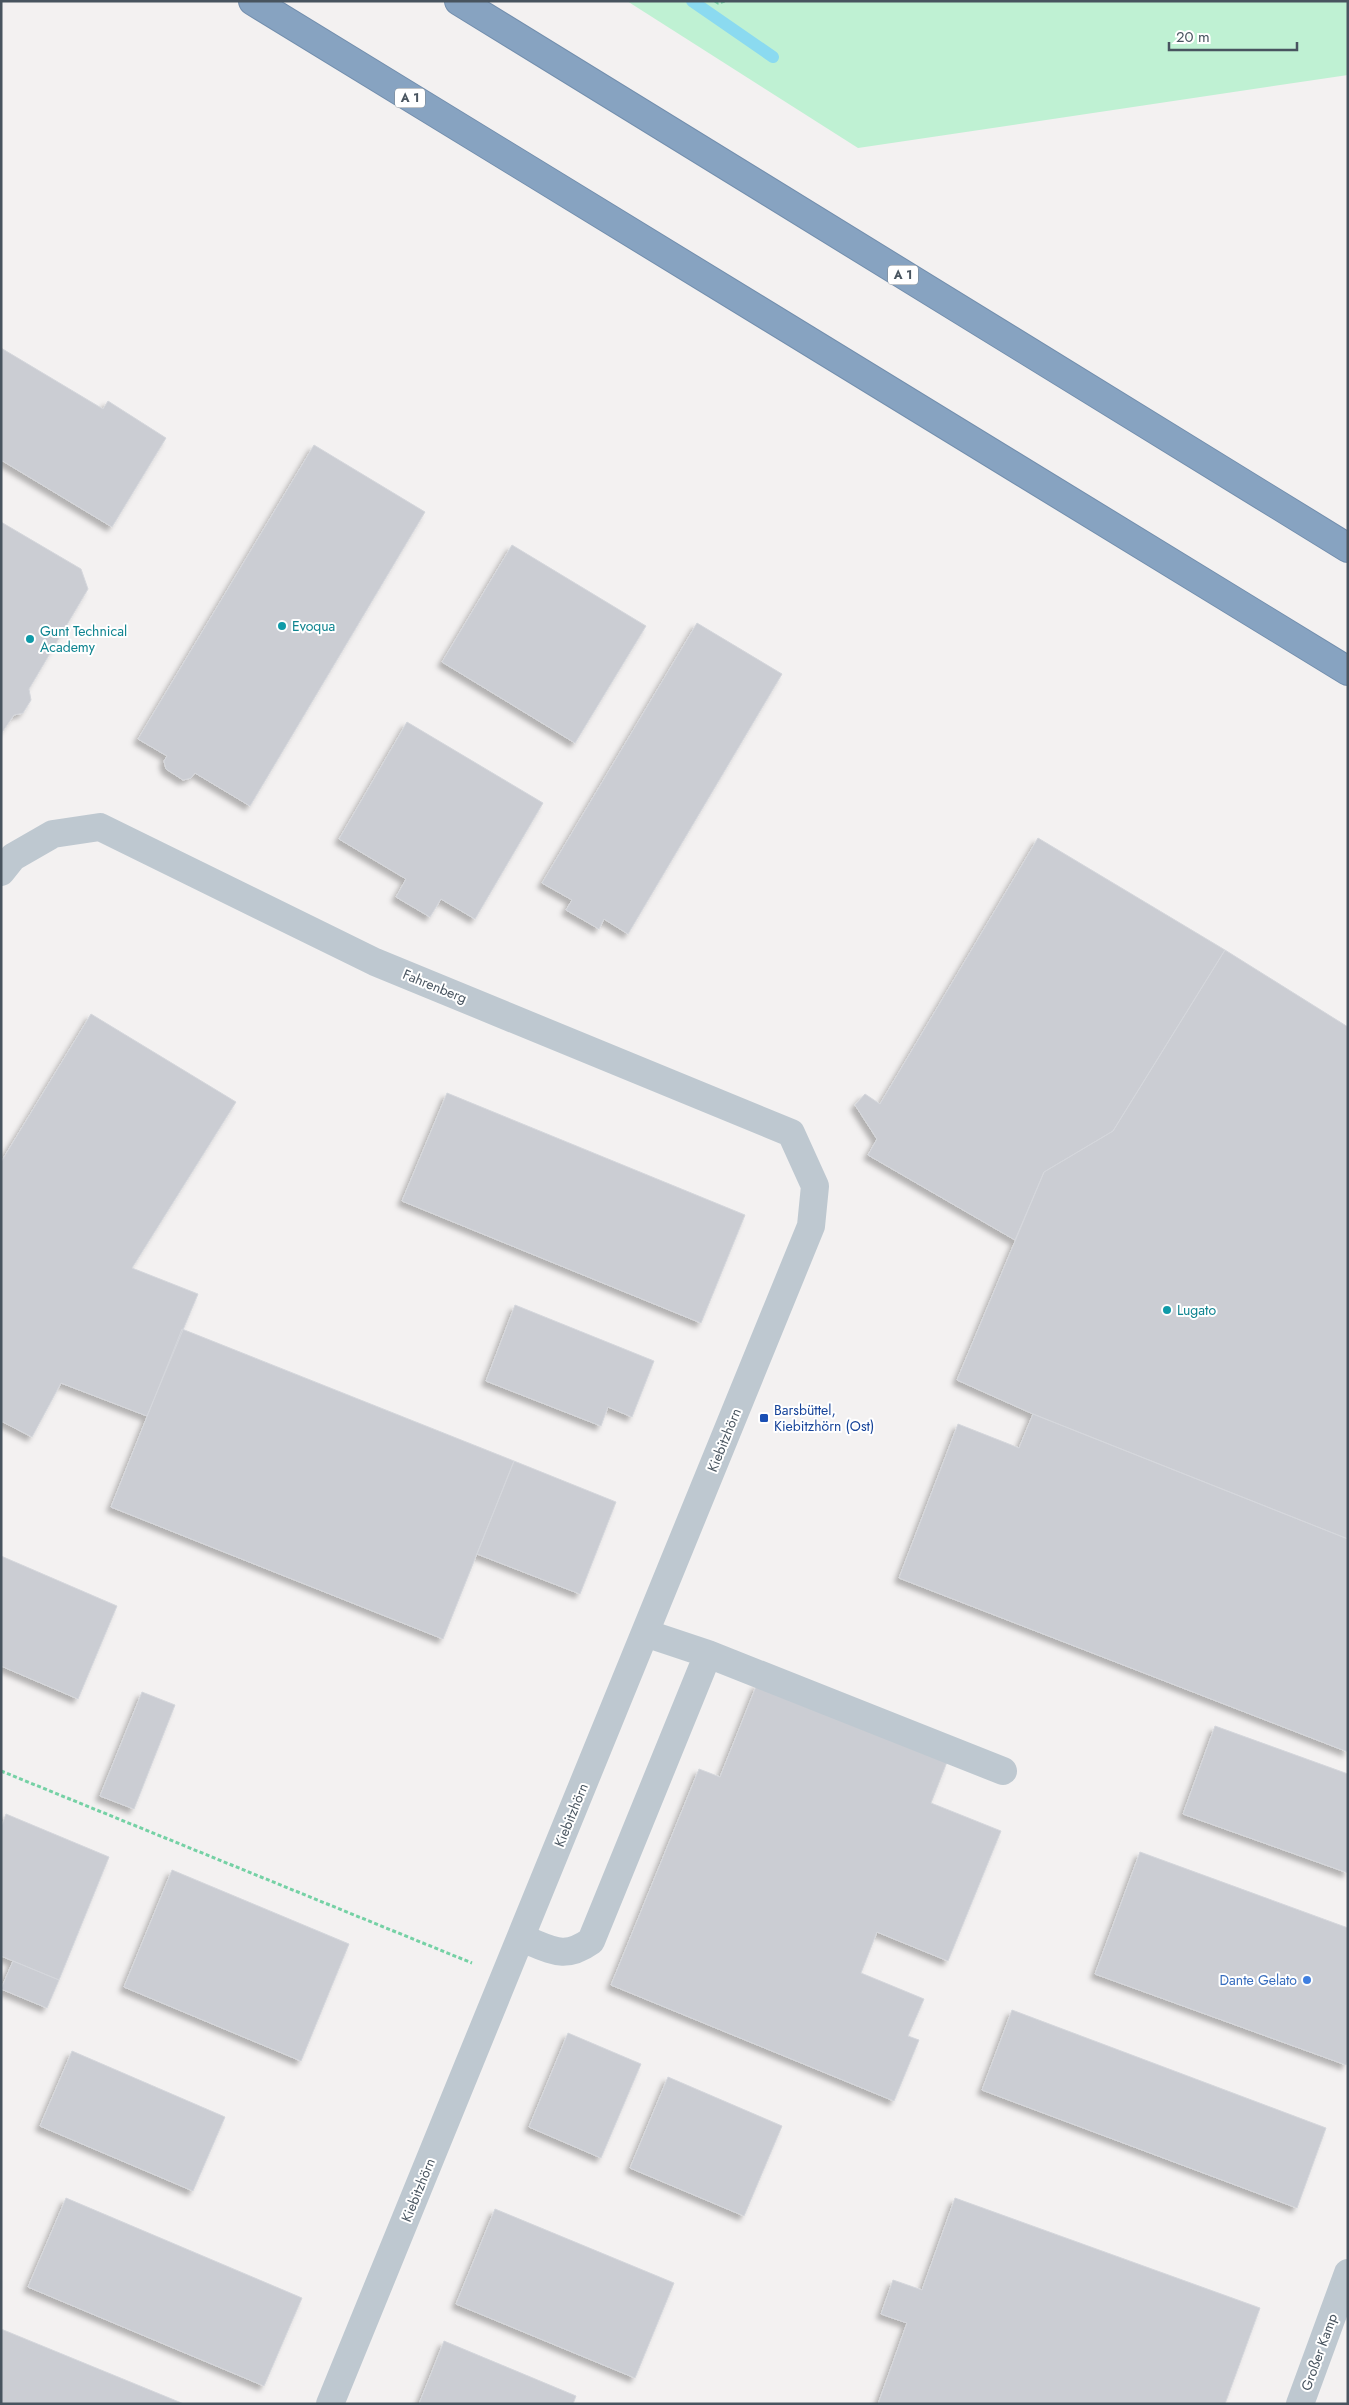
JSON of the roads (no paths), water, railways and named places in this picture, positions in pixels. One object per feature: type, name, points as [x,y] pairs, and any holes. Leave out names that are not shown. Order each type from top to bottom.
[{"type":"highway","name":"A 1","points":[[254,1],[1348,671]]},
{"type":"highway","name":"A 1","points":[[459,1],[1348,548]]},
{"type":"street","name":"Fahrenberg","points":[[1,872],[12,857],[53,834],[100,827],[375,962],[790,1133],[815,1186],[811,1226]]},
{"type":"street","name":"Kiebitzhörn","points":[[330,2404],[811,1226]]},
{"type":"street","points":[[645,1633],[708,1654],[1003,1771]]},
{"type":"street","points":[[521,1938],[561,1952],[576,1952],[592,1942],[708,1654]]},
{"type":"street","name":"Großer Kamp","points":[[1300,2404],[1348,2273]]},
{"type":"waterway","points":[[692,1],[773,57]]},
{"type":"place","name":"Evoqua","points":[[282,626]]},
{"type":"place","name":"Gunt Technical Academy","points":[[30,639]]},
{"type":"place","name":"Lugato","points":[[1167,1310]]},
{"type":"place","name":"Barsbüttel, Kiebitzhörn (Ost)","points":[[764,1418]]},
{"type":"place","name":"Dante Gelato","points":[[1307,1980]]}]
